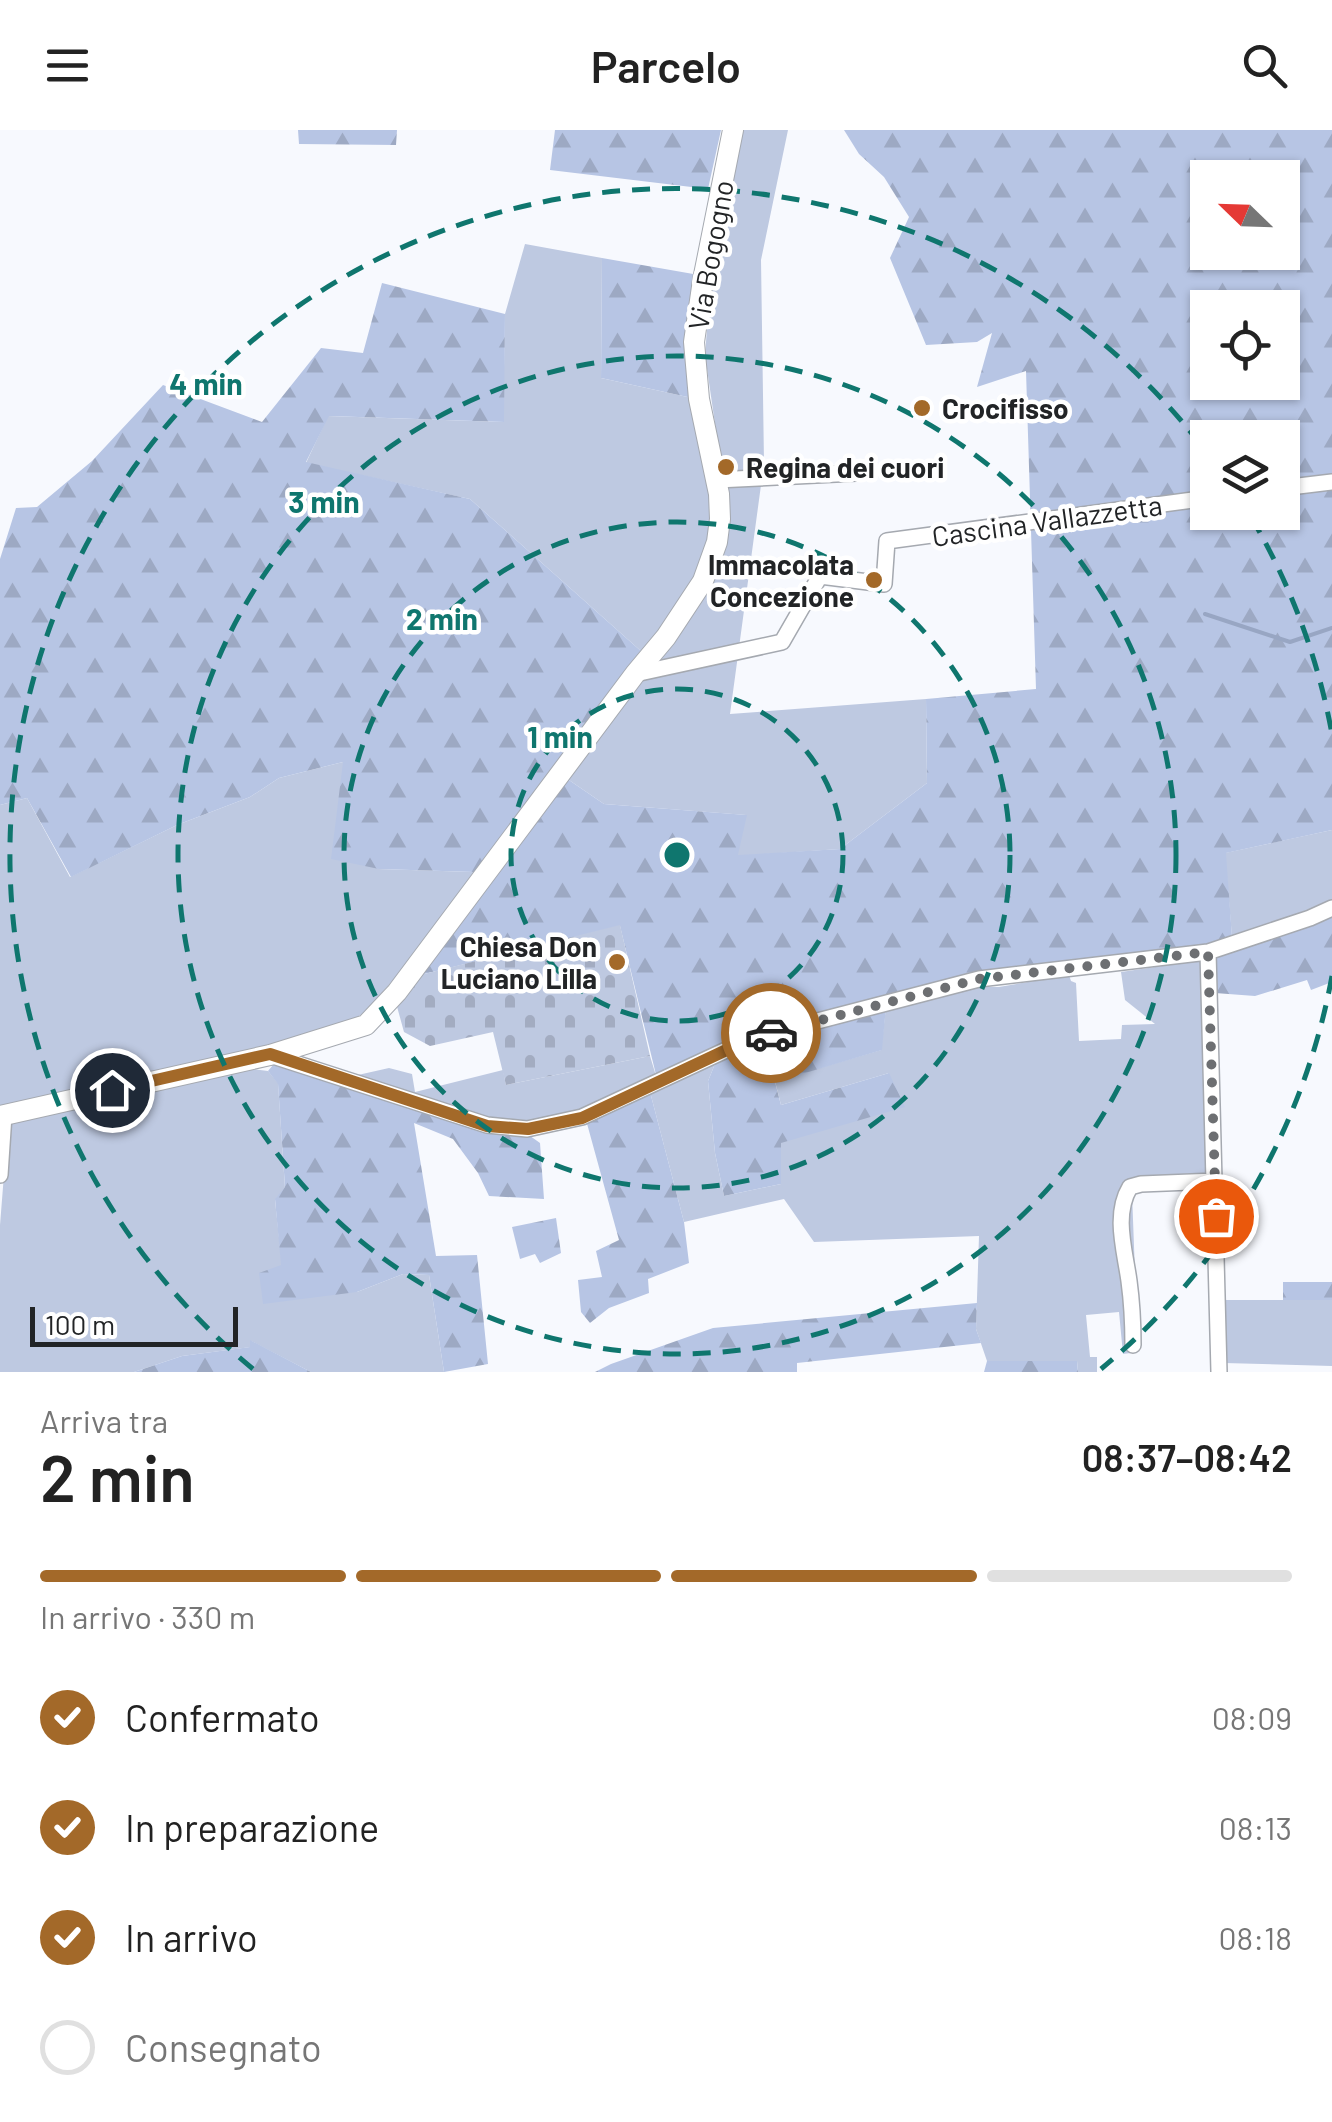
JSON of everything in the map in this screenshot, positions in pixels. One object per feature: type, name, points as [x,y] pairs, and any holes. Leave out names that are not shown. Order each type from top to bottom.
[{"type":"main road","name":"Via Bogogno","points":[[2,1116],[270,1054],[366,1025],[396,992],[666,637],[703,582],[717,542],[717,480],[699,399],[694,342],[733,130]]},
{"type":"street","points":[[717,480],[856,473]]},
{"type":"street","points":[[1300,486],[1332,482]]},
{"type":"street","name":"Cascina Vallazzetta","points":[[635,674],[778,644],[820,576],[884,584],[887,542],[1190,500]]},
{"type":"street","points":[[270,1054],[487,1126],[528,1129],[582,1118],[752,1038],[776,1031],[979,979],[1208,952],[1332,908]]},
{"type":"street","points":[[1208,952],[1219,1372]]},
{"type":"street","points":[[0,1175],[2,1116]]},
{"type":"street","points":[[1133,1345],[1134,1318],[1121,1226],[1124,1196],[1130,1187],[1141,1184],[1216,1180]]},
{"type":"green space","points":[[298,130],[397,130],[396,145],[299,144]]},
{"type":"green space","points":[[555,130],[721,130],[708,189],[550,170]]},
{"type":"green space","points":[[740,130],[788,130],[761,260],[764,463],[730,714],[926,699],[927,783],[840,849],[737,856],[746,815],[604,804],[566,778],[667,645],[727,506],[705,355],[710,290]]},
{"type":"green space","points":[[844,130],[1332,130],[1332,830],[1226,853],[1232,937],[1208,949],[980,977],[751,1036],[657,1079],[620,926],[412,977],[566,778],[604,804],[747,815],[738,855],[840,849],[927,783],[926,699],[1036,689],[1026,371],[977,387],[992,333],[977,342],[926,345],[890,258],[909,217],[884,177],[859,154]]},
{"type":"green space","points":[[525,244],[602,258],[601,378],[692,398],[706,456],[712,525],[696,580],[642,652],[470,499],[306,463],[328,416],[503,422],[505,314]]},
{"type":"green space","points":[[602,258],[699,275],[692,398],[601,378]]},
{"type":"green space","points":[[382,283],[505,314],[504,422],[329,416],[306,462],[470,499],[642,652],[560,774],[474,872],[379,869],[331,859],[343,762],[279,778],[250,797],[177,825],[71,877],[27,798],[0,805],[0,559],[16,508],[37,507],[92,461],[163,385],[262,422],[321,348],[363,353]]},
{"type":"green space","points":[[343,762],[379,869],[474,872],[365,1012],[336,1031],[0,1109],[0,805],[27,798],[70,877],[177,825],[250,797],[279,778]]},
{"type":"green space","points":[[1332,830],[1332,901],[1232,937],[1225,853]]},
{"type":"green space","points":[[1332,912],[1332,982],[1311,990],[1307,980],[1255,996],[1215,993],[1214,957]]},
{"type":"green space","points":[[620,925],[650,1056],[506,1085],[493,1032],[430,1046],[404,1032],[396,1003],[412,977]]},
{"type":"green space","points":[[1203,960],[1211,1175],[1132,1193],[1138,1352],[1123,1354],[1119,1312],[1086,1315],[1090,1357],[1097,1357],[1097,1372],[1078,1372],[1077,1361],[987,1361],[976,1329],[979,1236],[814,1242],[784,1199],[684,1222],[649,1088],[717,1059],[708,1081],[724,1196],[781,1184],[780,1143],[889,1073],[781,1105],[775,1081],[881,1050],[886,1007],[979,987],[1069,975],[1076,983],[1079,1041],[1121,1039],[1122,1025],[1155,1024],[1125,1000],[1121,972]]},
{"type":"green space","points":[[886,1007],[882,1050],[775,1082],[781,1105],[889,1073],[905,1107],[781,1143],[781,1184],[724,1196],[708,1081],[717,1059],[740,1046]]},
{"type":"green space","points":[[650,1056],[657,1079],[577,1114],[526,1124],[491,1121],[349,1077],[389,1068],[412,1074],[415,1092],[503,1070],[506,1085]]},
{"type":"green space","points":[[273,1065],[526,1133],[540,1143],[544,1199],[489,1196],[453,1139],[414,1123],[436,1256],[477,1255],[488,1364],[444,1372],[429,1275],[403,1274],[357,1292],[263,1304],[259,1273],[281,1265],[275,1199],[285,1187],[278,1084],[268,1071]]},
{"type":"green space","points":[[252,1069],[268,1071],[278,1083],[285,1188],[275,1200],[282,1266],[357,1292],[403,1274],[429,1275],[444,1372],[311,1372],[251,1341],[251,1347],[182,1356],[134,1372],[0,1372],[0,1225],[8,1124]]},
{"type":"green space","points":[[649,1088],[684,1222],[689,1263],[648,1279],[649,1293],[609,1308],[590,1323],[581,1312],[578,1280],[602,1277],[596,1251],[619,1240],[586,1120]]},
{"type":"green space","points":[[556,1218],[561,1253],[540,1263],[535,1254],[520,1259],[512,1227]]},
{"type":"green space","points":[[1283,1282],[1332,1282],[1332,1300],[1283,1300]]},
{"type":"green space","points":[[1223,1300],[1332,1300],[1332,1366],[1224,1363]]},
{"type":"green space","points":[[977,1303],[976,1329],[981,1343],[797,1363],[797,1372],[595,1372],[713,1328]]},
{"type":"green space","points":[[250,1340],[311,1372],[134,1372],[182,1356],[250,1347]]},
{"type":"green space","points":[[987,1361],[1077,1361],[1078,1372],[984,1372]]},
{"type":"waterway","points":[[1205,614],[1290,642],[1332,628]]},
{"type":"way so far","points":[[771,1033],[979,979],[1208,952],[1216,1216]]},
{"type":"place","name":"Crocifisso","points":[[922,408]]},
{"type":"place","name":"Regina dei cuori","points":[[726,467]]},
{"type":"place","name":"Immacolata Concezione","points":[[874,580]]},
{"type":"place","name":"Chiesa Don Luciano Lilla","points":[[617,962]]},
{"type":"route","points":[[112,1090],[270,1054],[487,1126],[528,1129],[582,1118],[752,1038],[771,1033]]}]
